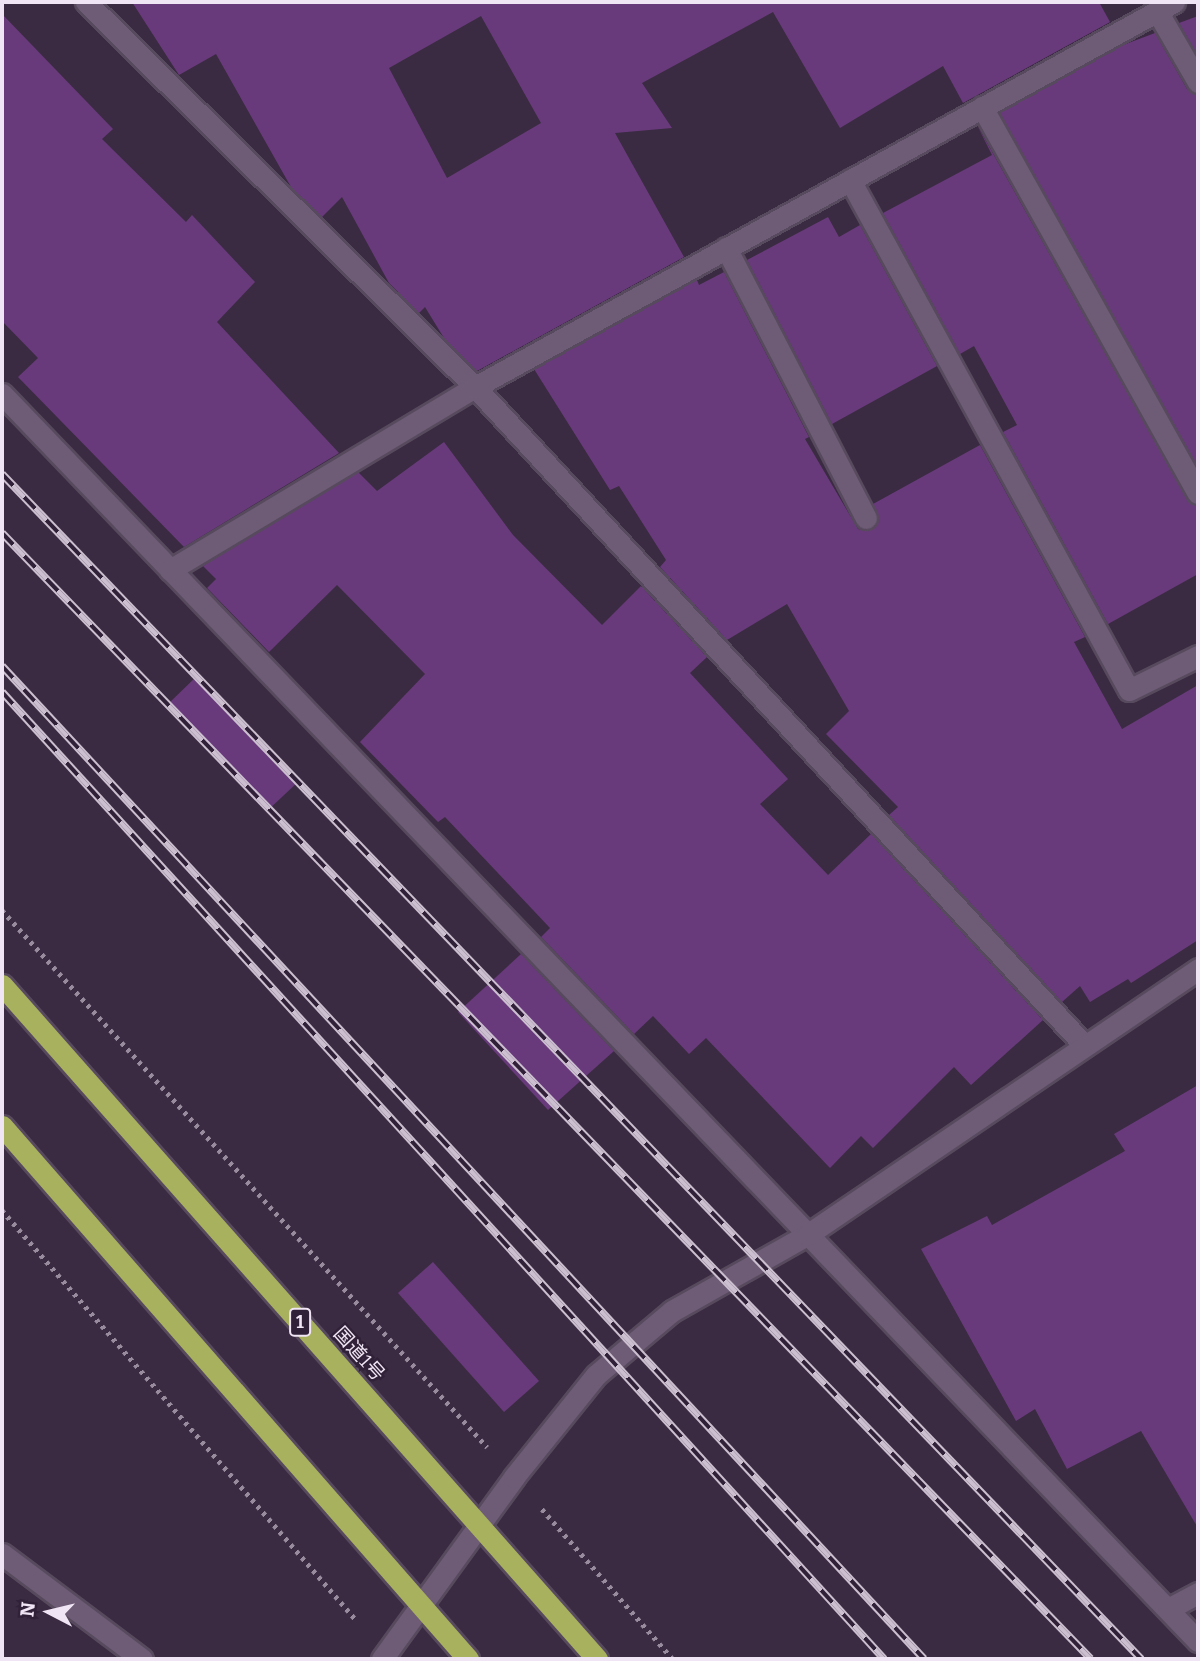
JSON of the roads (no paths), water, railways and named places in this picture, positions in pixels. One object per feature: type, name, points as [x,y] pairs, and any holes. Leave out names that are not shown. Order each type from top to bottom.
[{"type":"highway","name":"国道1号","points":[[2,985],[597,1659]]},
{"type":"highway","points":[[2,1126],[468,1659]]},
{"type":"street","points":[[86,2],[475,387],[1084,1045]]},
{"type":"street","points":[[170,570],[475,387],[1166,6],[1198,82]]},
{"type":"street","points":[[982,107],[1198,493]]},
{"type":"street","points":[[850,180],[1129,691],[1198,656]]},
{"type":"street","points":[[726,248],[866,518]]},
{"type":"street","points":[[2,394],[1198,1641]]},
{"type":"street","points":[[384,1657],[482,1527],[514,1477],[596,1375],[672,1311],[807,1235],[1198,969]]},
{"type":"street","points":[[2,1554],[142,1659]]},
{"type":"street","points":[[1168,1609],[1198,1593]]},
{"type":"railway","points":[[2,474],[1141,1659]]},
{"type":"railway","points":[[2,533],[1091,1659]]},
{"type":"railway","points":[[2,666],[924,1659]]},
{"type":"railway","points":[[2,692],[884,1659]]}]
